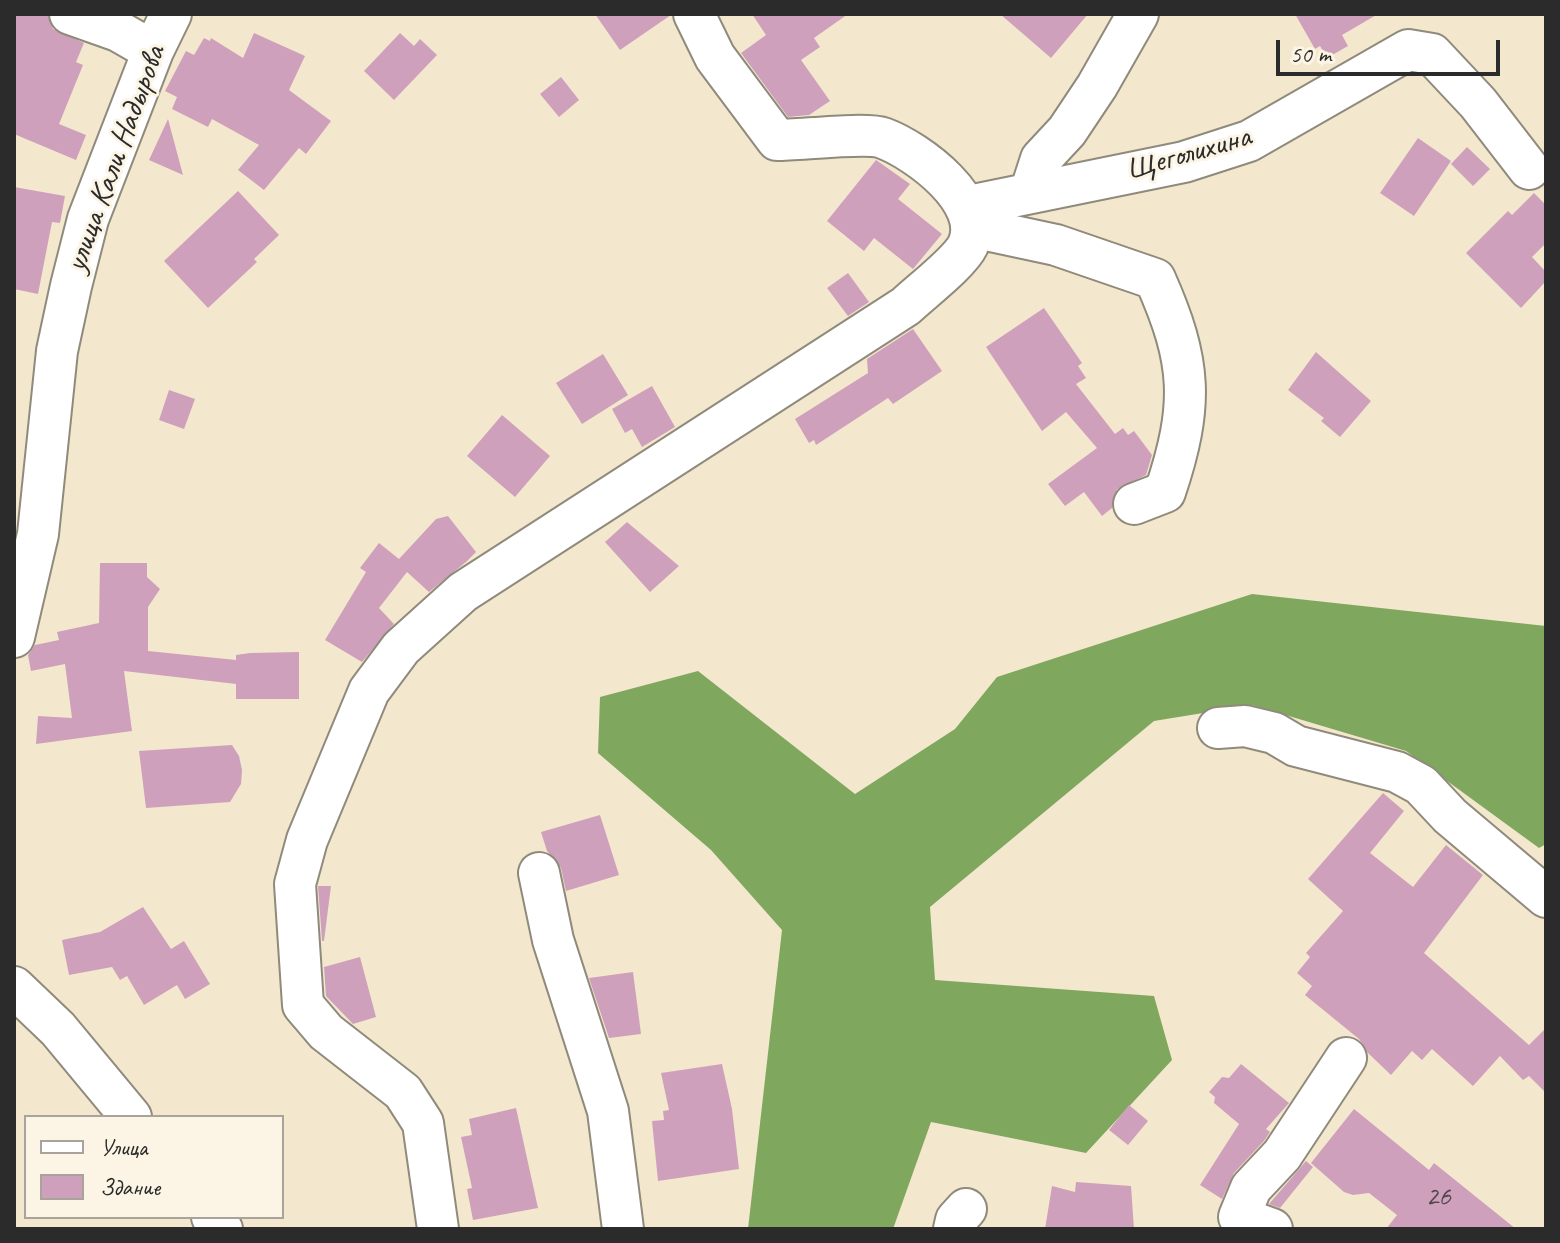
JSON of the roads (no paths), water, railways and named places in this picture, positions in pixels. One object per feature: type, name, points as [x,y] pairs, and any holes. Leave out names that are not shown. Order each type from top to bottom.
[{"type":"street","points":[[70,14],[118,31],[153,51]]},
{"type":"street","name":"улица Кали Надырова","points":[[14,637],[38,534],[57,351],[71,286],[88,219],[153,51],[171,14]]},
{"type":"street","points":[[694,14],[715,57],[777,140],[881,137],[938,175],[970,216],[1155,279],[1177,329],[1187,376],[1181,445],[1165,492],[1134,504]]},
{"type":"street","points":[[1030,193],[1041,159],[1067,131],[1138,14]]},
{"type":"street","name":"Щеголихина","points":[[970,216],[1030,193],[1184,162],[1249,141],[1408,50],[1432,54],[1540,167]]},
{"type":"street","points":[[438,1229],[423,1123],[403,1092],[326,1032],[303,1005],[295,884],[307,840],[369,691],[401,648],[463,592],[906,306],[967,246],[970,216]]},
{"type":"street","points":[[1218,728],[1245,726],[1274,733],[1296,746],[1397,772],[1421,785],[1450,816],[1546,897]]},
{"type":"street","points":[[539,873],[553,940],[608,1111],[623,1229]]},
{"type":"street","points":[[14,987],[58,1029],[129,1115]]},
{"type":"street","points":[[1245,1225],[1251,1188],[1282,1155],[1346,1058]]}]
